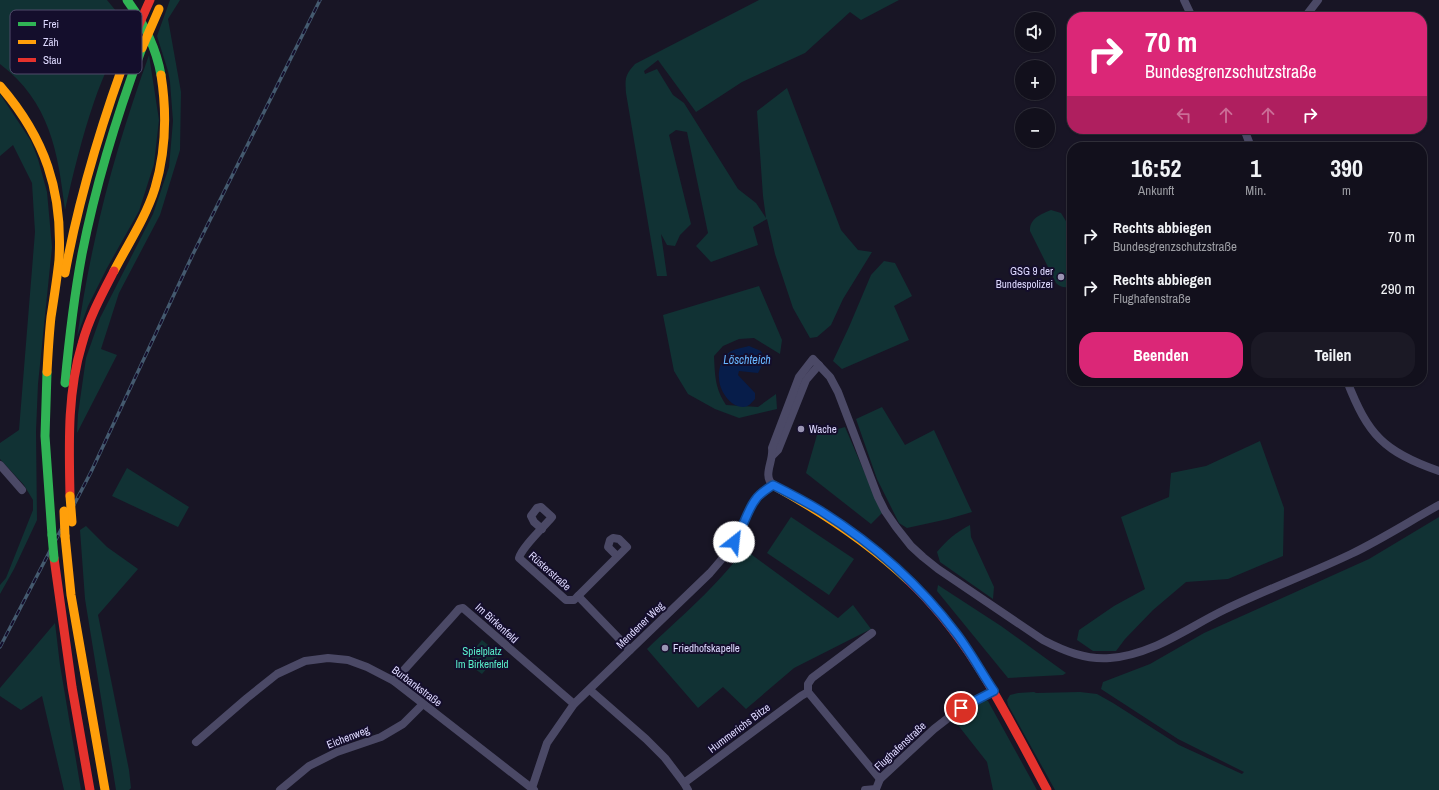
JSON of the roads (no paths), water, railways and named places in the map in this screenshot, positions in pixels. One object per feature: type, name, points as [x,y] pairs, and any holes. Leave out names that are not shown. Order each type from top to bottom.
[{"type":"main road","points":[[127,0],[134,10]]},
{"type":"main road","points":[[142,18],[150,0]]},
{"type":"main road","points":[[142,48],[164,0]]},
{"type":"main road","points":[[106,790],[71,595],[64,510],[70,479],[71,417],[74,376],[82,342],[92,315],[147,208],[157,182],[163,155],[165,120],[162,81],[149,38],[142,21]]},
{"type":"main road","points":[[48,483],[53,363],[69,250],[86,176],[108,104],[119,74]]},
{"type":"main road","points":[[79,642],[78,593],[72,522],[62,469],[66,360],[73,303],[83,247],[100,172],[120,106],[132,74]]},
{"type":"main road","points":[[0,86],[17,108],[31,130],[52,178],[56,197],[59,247],[58,269],[48,356],[45,436],[54,558],[72,687],[90,790]]},
{"type":"main road","points":[[773,485],[823,512],[891,564],[912,583],[944,618],[970,653],[994,691],[1047,790]]},
{"type":"street","points":[[1184,0],[1190,12]]},
{"type":"street","points":[[1309,12],[1318,0]]},
{"type":"street","points":[[773,485],[768,476],[769,465],[773,455],[772,448],[782,431],[792,406],[816,362],[830,377],[838,392],[878,497],[891,520],[911,546],[922,557],[938,569],[1043,640],[1079,655],[1110,658],[1146,650],[1184,632],[1240,602],[1350,554],[1439,505]]},
{"type":"street","points":[[1349,386],[1360,412],[1372,431],[1385,445],[1408,459],[1439,471]]},
{"type":"street","points":[[0,465],[22,490]]},
{"type":"street","name":"Mendener Weg","points":[[533,789],[547,743],[574,704],[710,573],[728,552],[740,532],[753,503],[773,485]]},
{"type":"street","name":"Rüsterstraße","points":[[542,529],[521,553],[519,558],[566,600],[574,600],[617,556]]},
{"type":"street","name":"Rüsterstraße","points":[[578,596],[630,650]]},
{"type":"street","name":"Im Birkenfeld","points":[[394,681],[459,609],[463,608],[466,609],[503,644],[574,704]]},
{"type":"street","points":[[872,633],[812,678],[808,684],[808,692],[880,779]]},
{"type":"street","name":"Burbankstraße","points":[[196,742],[277,674],[305,661],[328,658],[348,660],[367,667],[394,681],[533,789]]},
{"type":"street","name":"Hummerichs Bitze","points":[[590,690],[646,739],[665,758],[686,786],[808,692]]},
{"type":"street","name":"Flughafenstraße","points":[[865,790],[876,789],[880,779],[934,729],[961,708],[994,691]]},
{"type":"street","name":"Eichenweg","points":[[280,790],[309,766],[337,752],[382,737],[403,724],[423,704]]},
{"type":"water","name":"Löschteich","points":[[749,346],[761,351],[765,360],[758,373],[739,371],[738,375],[755,393],[755,399],[749,405],[743,407],[734,404],[726,397],[719,383],[719,372],[721,363],[728,353]]},
{"type":"railway","points":[[0,647],[91,472],[193,254],[320,0]]},
{"type":"place","name":"GSG 9 der Bundespolizei","points":[[1061,277]]},
{"type":"place","name":"Wache","points":[[801,429]]},
{"type":"place","name":"Friedhofskapelle","points":[[665,648]]},
{"type":"park label","name":"Spielplatz Im Birkenfeld","points":[[482,657]]}]
